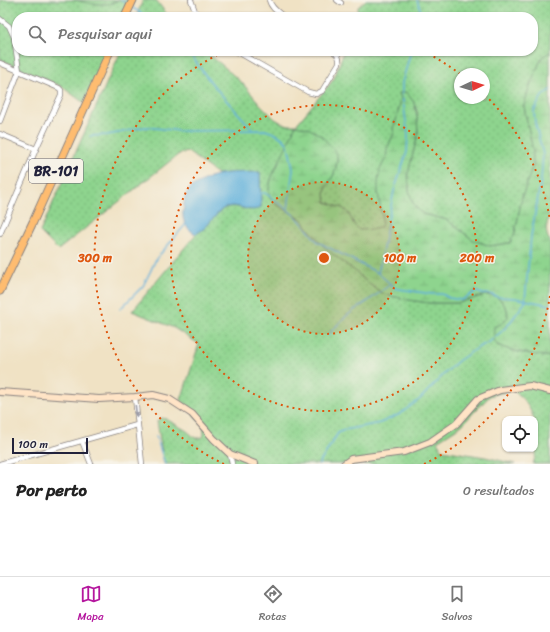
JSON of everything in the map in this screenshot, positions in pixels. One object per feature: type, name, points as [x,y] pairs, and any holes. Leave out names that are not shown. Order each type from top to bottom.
[{"type":"main road","points":[[127,12],[133,0]]},
{"type":"main road","name":"BR-101","points":[[0,291],[33,222],[108,56]]},
{"type":"street","points":[[191,0],[195,12]]},
{"type":"street","points":[[269,0],[269,3],[278,12]]},
{"type":"street","points":[[0,19],[9,26],[12,33]]},
{"type":"street","points":[[0,121],[20,71],[17,56]]},
{"type":"street","points":[[245,56],[308,92],[316,94],[322,91],[338,63],[338,56]]},
{"type":"street","points":[[0,63],[61,90],[61,95],[0,234]]},
{"type":"street","points":[[0,134],[36,149]]},
{"type":"street","points":[[344,464],[351,459],[404,452],[430,442],[456,424],[478,399],[500,390],[530,386],[550,391]]},
{"type":"street","points":[[0,392],[99,398],[154,395],[169,398],[192,414],[214,439],[230,454],[255,464]]},
{"type":"street","points":[[135,397],[142,464]]},
{"type":"street","points":[[0,464],[138,425]]},
{"type":"street","points":[[82,441],[91,464]]},
{"type":"street","points":[[230,454],[232,464]]},
{"type":"green space","points":[[0,0],[75,0],[96,3],[113,3],[118,0],[130,0],[124,12],[12,12],[12,56],[105,56],[84,103],[61,86],[0,59]]},
{"type":"green space","points":[[75,0],[118,0],[108,4],[103,4]]},
{"type":"green space","points":[[143,0],[156,0],[165,12],[138,12]]},
{"type":"green space","points":[[366,0],[550,0],[550,52],[542,57],[529,88],[524,106],[533,151],[533,166],[522,197],[515,233],[510,243],[490,246],[473,240],[447,220],[423,214],[415,206],[409,190],[408,173],[418,134],[417,111],[413,101],[409,97],[401,99],[393,128],[394,133],[387,149],[387,155],[380,170],[378,193],[382,216],[381,227],[376,229],[359,230],[355,226],[347,211],[326,202],[326,188],[334,174],[337,156],[278,163],[271,179],[269,189],[274,203],[303,220],[326,249],[355,271],[369,284],[384,294],[429,303],[458,303],[485,295],[495,296],[501,300],[507,309],[508,317],[501,324],[497,345],[513,351],[550,357],[550,464],[533,464],[536,452],[538,452],[538,416],[532,416],[526,403],[514,390],[490,396],[462,425],[437,441],[442,450],[485,457],[515,464],[164,464],[157,421],[161,418],[166,419],[187,431],[195,438],[202,438],[204,435],[203,425],[181,400],[199,344],[174,328],[132,311],[196,234],[210,223],[219,212],[230,207],[238,207],[249,210],[241,173],[217,174],[188,152],[179,154],[58,250],[40,232],[119,56],[211,56],[243,84],[275,119],[289,125],[296,125],[334,79],[342,56],[538,56],[538,12],[357,12],[358,7]]},
{"type":"green space","points":[[550,52],[550,211],[546,230],[550,241],[550,357],[504,348],[495,342],[494,327],[501,324],[508,317],[507,309],[501,300],[495,296],[485,295],[458,303],[429,303],[384,294],[369,284],[355,271],[326,249],[303,220],[274,203],[269,197],[271,179],[296,125],[308,128],[322,136],[337,156],[334,174],[326,188],[326,202],[347,211],[355,226],[359,230],[376,229],[381,227],[382,216],[378,193],[380,170],[387,155],[387,149],[394,133],[393,128],[401,99],[399,93],[406,92],[413,101],[417,117],[418,134],[408,173],[409,190],[415,206],[423,214],[447,220],[473,240],[490,246],[510,243],[515,233],[522,197],[533,166],[533,151],[524,106],[529,88],[542,57]]},
{"type":"water","points":[[236,172],[260,172],[261,207],[253,210],[236,206],[227,207],[220,211],[206,227],[196,234],[188,228],[184,222],[183,215],[184,200],[189,190],[193,186],[207,178],[222,174]]},
{"type":"waterway","points":[[121,0],[128,4]]},
{"type":"waterway","points":[[417,0],[420,12]]},
{"type":"waterway","points":[[133,8],[139,12]]},
{"type":"waterway","points":[[192,56],[211,82],[253,130]]},
{"type":"waterway","points":[[378,273],[394,191],[407,152],[408,135],[402,94],[402,83],[410,56]]},
{"type":"waterway","points":[[525,301],[531,236],[541,180],[543,154],[535,123],[534,111],[542,96],[550,90]]},
{"type":"waterway","points":[[90,136],[107,135],[146,127],[181,131],[265,130],[271,132],[281,137],[288,145],[293,169],[288,209]]},
{"type":"waterway","points":[[260,193],[265,193],[280,203],[302,223],[318,242],[378,273],[395,288],[432,294],[442,294],[449,298],[461,300],[477,292],[498,297],[515,298],[550,305]]},
{"type":"waterway","points":[[120,309],[143,286],[156,259],[186,224]]},
{"type":"waterway","points":[[328,335],[344,318],[391,284]]},
{"type":"waterway","points":[[319,464],[338,433],[344,430],[380,423],[400,414],[420,399],[458,361],[489,342],[501,332],[526,301]]},
{"type":"waterway","points":[[156,436],[165,464]]}]
